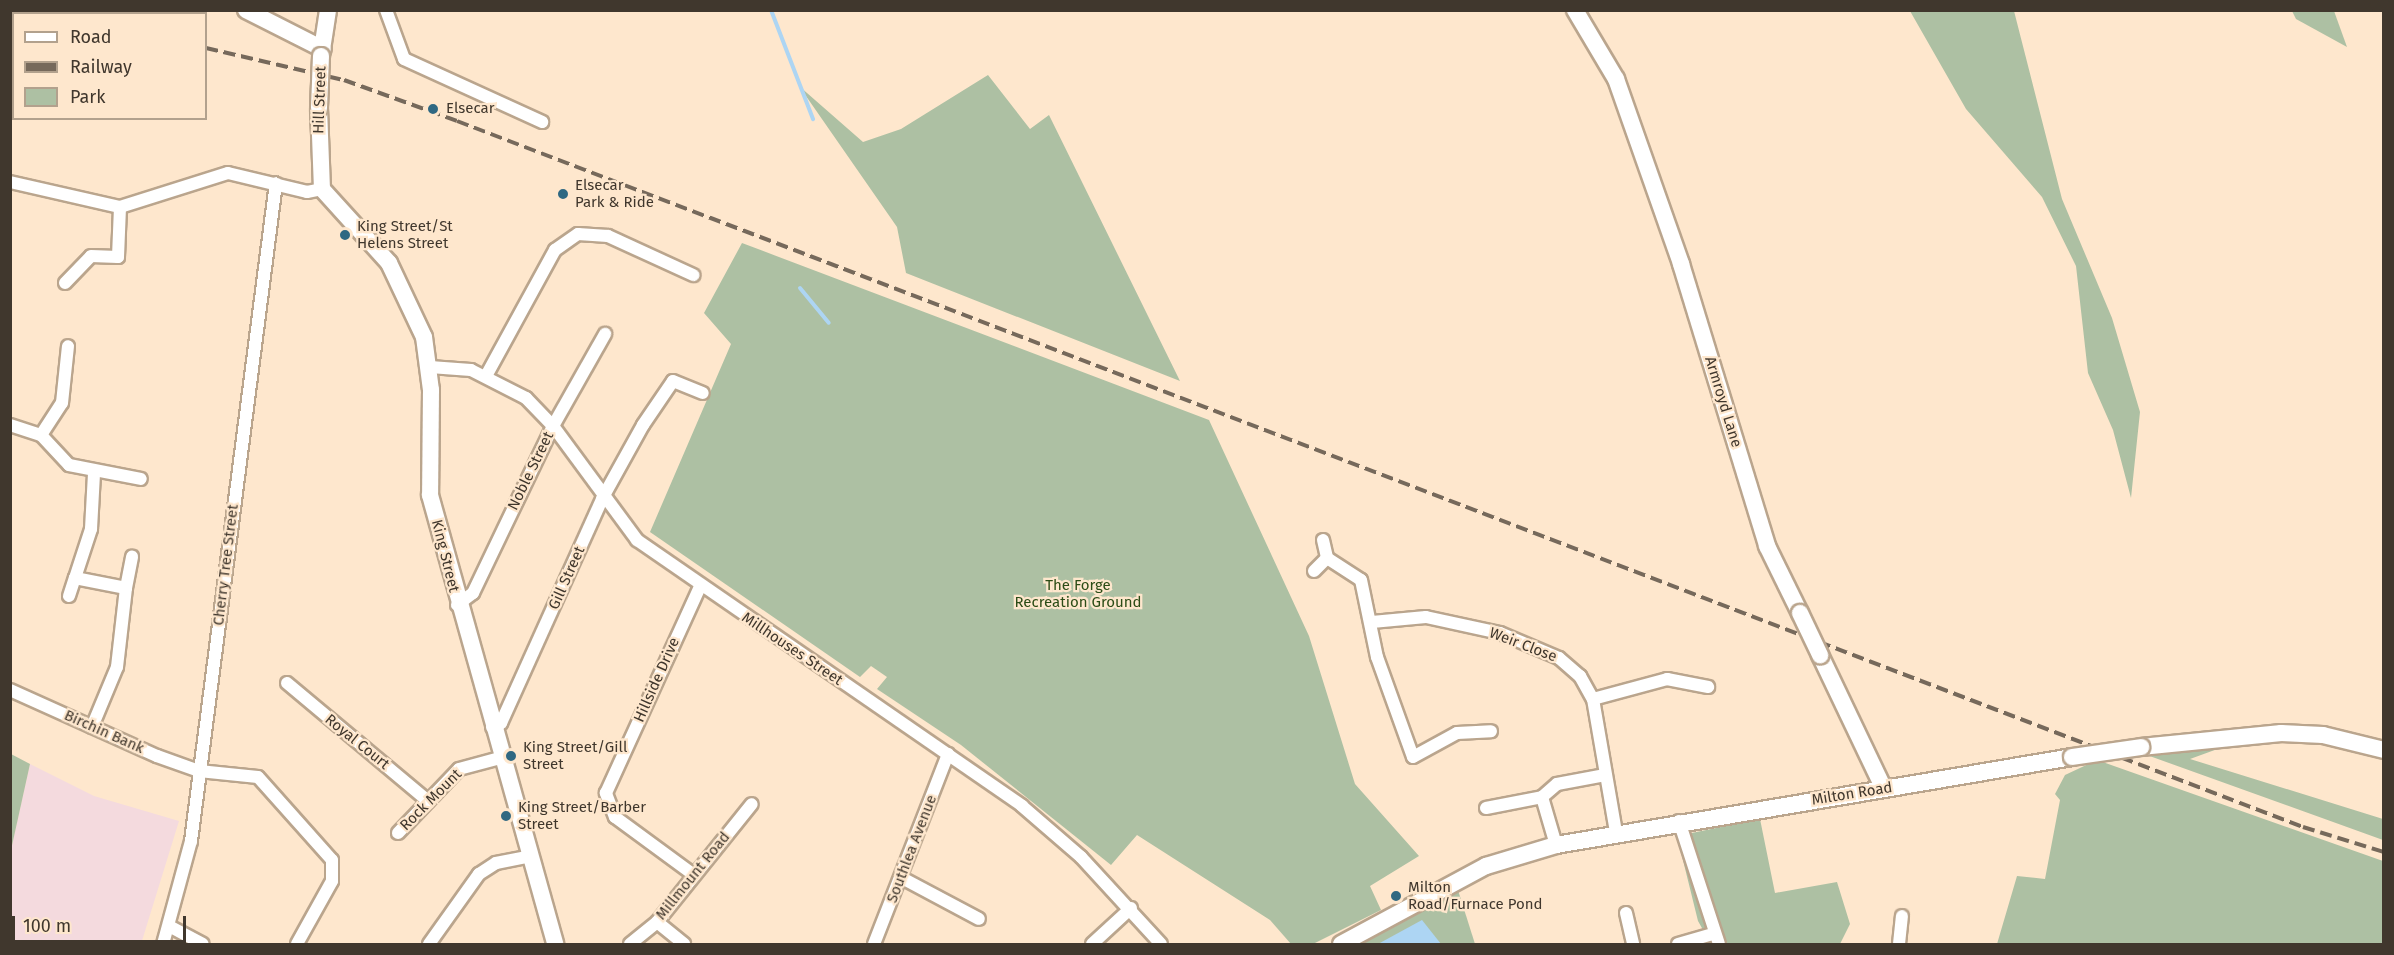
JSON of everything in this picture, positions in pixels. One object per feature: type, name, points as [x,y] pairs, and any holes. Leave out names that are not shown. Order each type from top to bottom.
[{"type":"street","points":[[246,10],[322,52]]},
{"type":"street","name":"Hill Street","points":[[322,189],[319,108],[322,52],[328,10]]},
{"type":"street","points":[[386,10],[404,59],[542,122]]},
{"type":"street","name":"Armroyd Lane","points":[[1575,10],[1616,79],[1681,264],[1767,546],[1884,789]]},
{"type":"street","points":[[10,182],[120,207],[228,172],[307,192],[322,189]]},
{"type":"street","name":"Cherry Tree Street","points":[[163,945],[191,841],[276,183]]},
{"type":"street","name":"King Street","points":[[322,189],[398,275],[424,337],[430,367],[430,495],[500,758],[555,945]]},
{"type":"street","points":[[65,283],[91,256],[118,257],[120,207]]},
{"type":"street","points":[[486,376],[555,250],[578,234],[608,236],[693,275]]},
{"type":"street","name":"Noble Street","points":[[458,605],[473,593],[553,426],[605,334]]},
{"type":"street","points":[[41,435],[62,403],[68,346]]},
{"type":"street","name":"Millhouses Street","points":[[430,367],[486,376],[526,398],[553,426],[602,499],[637,540],[700,587],[1023,806],[1131,908],[1161,945]]},
{"type":"street","name":"Gill Street","points":[[492,728],[501,723],[602,499],[643,425],[673,381],[703,393]]},
{"type":"street","points":[[10,425],[41,435],[69,465],[94,474],[141,479]]},
{"type":"street","points":[[69,596],[91,529],[94,474]]},
{"type":"street","points":[[1323,540],[1327,558],[1360,580],[1372,622],[1377,657],[1413,757],[1457,733],[1491,731]]},
{"type":"street","points":[[92,727],[117,667],[132,557]]},
{"type":"street","points":[[1314,571],[1327,558]]},
{"type":"street","points":[[75,578],[126,588]]},
{"type":"street","name":"Hillside Drive","points":[[694,875],[615,817],[606,793],[700,587]]},
{"type":"street","name":"Weir Close","points":[[1372,622],[1426,616],[1500,633],[1559,658],[1580,676],[1593,699],[1616,832]]},
{"type":"street","points":[[1593,699],[1667,680],[1708,687]]},
{"type":"street","name":"Royal Court","points":[[287,683],[428,801]]},
{"type":"street","name":"Birchin Bank","points":[[10,690],[92,727],[200,771],[258,777],[329,852],[332,880],[297,945]]},
{"type":"street","name":"Milton Road","points":[[1341,945],[1486,866],[1556,845],[1616,832],[2072,757],[2281,732],[2324,735],[2384,750]]},
{"type":"street","name":"Southlea Avenue","points":[[874,945],[902,878],[948,754]]},
{"type":"street","name":"Rock Mount","points":[[398,833],[459,769],[500,758]]},
{"type":"street","points":[[1486,808],[1542,797],[1557,784],[1605,776]]},
{"type":"street","points":[[1542,797],[1556,845]]},
{"type":"street","name":"Millmount Road","points":[[630,945],[657,922],[752,804]]},
{"type":"street","points":[[1678,945],[1717,939],[1679,821]]},
{"type":"street","points":[[429,945],[478,874],[496,863],[528,857]]},
{"type":"street","points":[[902,878],[979,919]]},
{"type":"street","points":[[1092,945],[1131,908]]},
{"type":"street","points":[[1626,913],[1633,945]]},
{"type":"street","points":[[1899,945],[1902,916]]},
{"type":"street","points":[[657,922],[684,945]]},
{"type":"street","points":[[169,926],[203,945]]},
{"type":"shaded area","points":[[30,764],[94,796],[179,821],[141,944],[11,944],[11,850]]},
{"type":"green space","points":[[1910,11],[2014,11],[2062,199],[2112,318],[2140,412],[2131,498],[2113,430],[2088,373],[2076,266],[2042,197],[1966,109]]},
{"type":"green space","points":[[2292,11],[2334,11],[2347,47],[2296,19]]},
{"type":"green space","points":[[988,75],[1030,129],[1049,115],[1180,381],[906,273],[897,227],[799,86],[863,142],[901,129]]},
{"type":"green space","name":"The Forge Recreation Ground","points":[[742,243],[1209,420],[1309,636],[1355,784],[1419,856],[1370,886],[1381,910],[1313,944],[1291,944],[1270,920],[1137,835],[1111,865],[961,745],[877,689],[887,677],[871,666],[860,677],[650,532],[731,344],[704,313]]},
{"type":"green space","points":[[2234,743],[2190,759],[2383,819],[2383,840],[2144,754]]},
{"type":"green space","points":[[10,754],[30,764],[11,850]]},
{"type":"green space","points":[[2097,760],[2383,861],[2383,944],[1997,944],[2017,876],[2045,879],[2060,800],[2055,794],[2065,775]]},
{"type":"green space","points":[[1760,819],[1775,893],[1837,882],[1850,924],[1840,944],[1711,944],[1698,921],[1677,836]]},
{"type":"green space","points":[[1457,887],[1475,944],[1356,944]]},
{"type":"water","points":[[1422,920],[1441,944],[1378,944]]},
{"type":"waterway","points":[[771,10],[813,119]]},
{"type":"waterway","points":[[800,288],[829,323]]},
{"type":"railway","points":[[207,48],[344,80],[457,121],[2303,827],[2384,852]]},
{"type":"place","name":"Elsecar","points":[[433,109]]},
{"type":"place","name":"Elsecar Park & Ride","points":[[563,194]]},
{"type":"place","name":"King Street/St Helens Street","points":[[345,235]]},
{"type":"place","name":"King Street/Gill Street","points":[[511,756]]},
{"type":"place","name":"King Street/Barber Street","points":[[506,816]]},
{"type":"place","name":"Milton Road/Furnace Pond","points":[[1396,896]]}]
